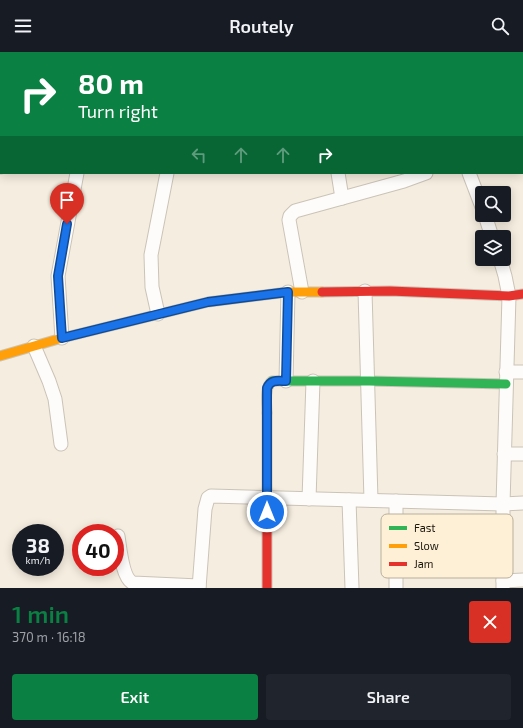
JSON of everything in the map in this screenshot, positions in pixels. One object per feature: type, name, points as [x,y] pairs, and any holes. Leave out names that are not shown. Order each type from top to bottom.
[{"type":"street","points":[[62,338],[58,276],[77,174]]},
{"type":"street","points":[[158,314],[152,287],[151,255],[167,174]]},
{"type":"street","points":[[338,174],[342,198]]},
{"type":"street","points":[[302,292],[289,220],[290,216],[295,211],[423,174]]},
{"type":"street","points":[[469,174],[475,189]]},
{"type":"street","points":[[502,266],[509,296],[503,514]]},
{"type":"street","points":[[365,291],[369,381],[371,500]]},
{"type":"street","points":[[0,356],[62,338],[208,302],[288,292],[365,291],[509,296],[523,294]]},
{"type":"street","points":[[286,381],[288,292]]},
{"type":"street","points":[[34,346],[47,374],[55,399],[61,444]]},
{"type":"street","points":[[268,588],[266,497],[267,388],[269,383],[272,381],[369,381],[506,378],[523,372]]},
{"type":"street","points":[[309,499],[313,381]]},
{"type":"street","points":[[504,454],[523,454]]},
{"type":"street","points":[[124,568],[130,582],[133,583],[199,587],[205,509],[208,498],[211,496],[503,504],[523,503]]},
{"type":"street","points":[[349,500],[352,588]]},
{"type":"street","points":[[396,501],[396,514]]},
{"type":"street","points":[[503,584],[523,580]]},
{"type":"traffic: fast","points":[[267,413],[267,391],[269,384],[272,381],[369,381],[506,384]]},
{"type":"traffic: slow","points":[[0,356],[62,338],[208,302],[288,292],[322,292]]},
{"type":"traffic: jam","points":[[322,292],[390,291],[509,296],[523,294]]},
{"type":"traffic: jam","points":[[267,413],[267,588]]},
{"type":"route","points":[[67,224],[58,276],[62,338],[208,302],[288,292],[286,381],[272,381],[269,383],[267,388],[267,512]]}]
